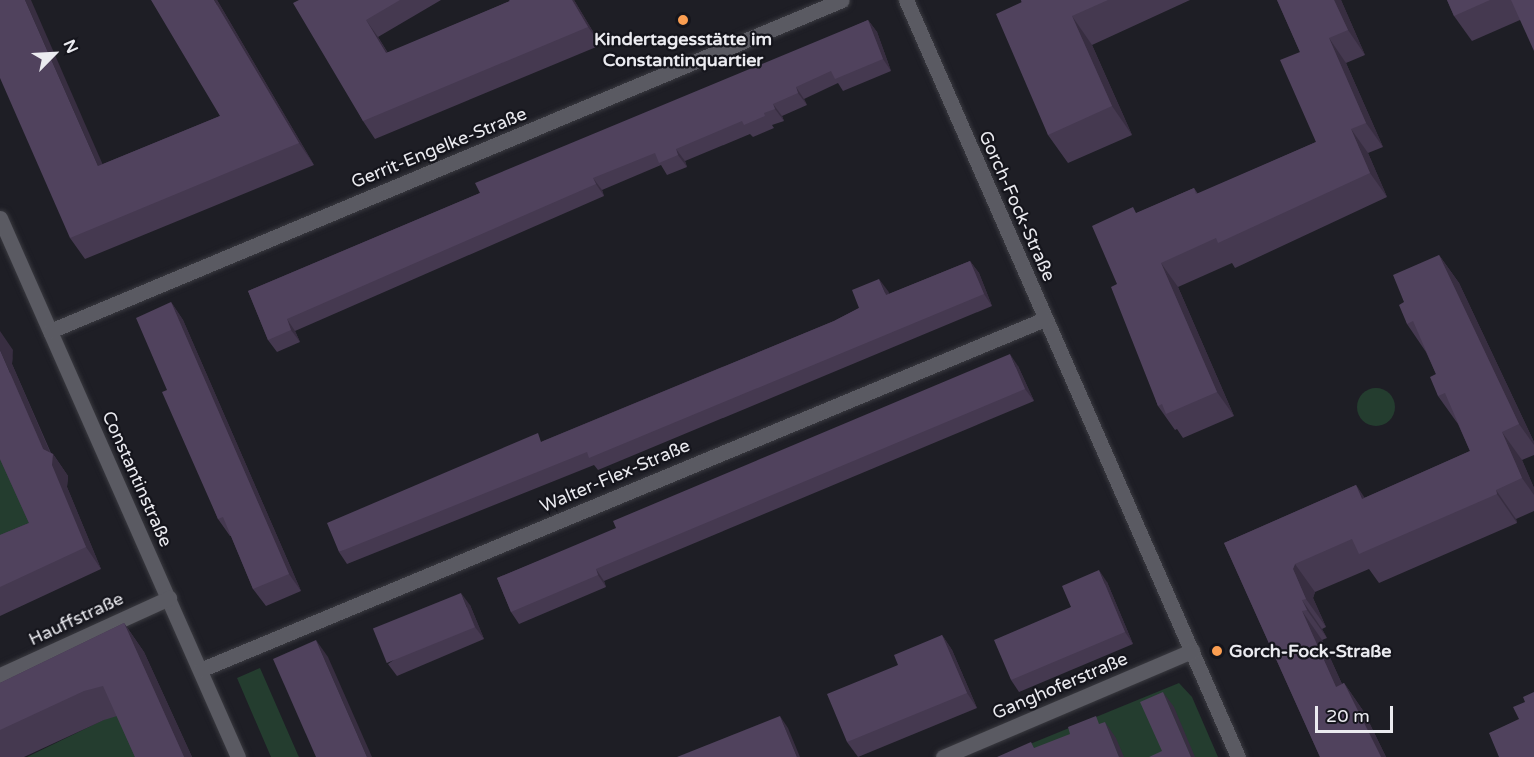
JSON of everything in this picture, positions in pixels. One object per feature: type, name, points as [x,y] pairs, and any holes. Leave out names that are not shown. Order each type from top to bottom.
[{"type":"street","name":"Gerrit-Engelke-Straße","points":[[50,331],[842,0]]},
{"type":"street","name":"Gorch-Fock-Straße","points":[[906,0],[1238,757]]},
{"type":"street","name":"Constantinstraße","points":[[0,218],[238,757]]},
{"type":"street","name":"Walter-Flex-Straße","points":[[200,670],[1045,319]]},
{"type":"street","name":"Hauffstraße","points":[[0,675],[168,598]]},
{"type":"street","name":"Ganghoferstraße","points":[[943,757],[1192,651]]},
{"type":"green space","points":[[1376,388],[1389,394],[1395,407],[1389,420],[1376,426],[1363,420],[1357,407],[1363,394]]},
{"type":"green space","points":[[0,449],[38,530],[0,569]]},
{"type":"green space","points":[[260,668],[299,757],[271,757],[237,678]]},
{"type":"green space","points":[[1179,683],[1192,697],[1218,757],[998,757]]},
{"type":"green space","points":[[126,709],[143,757],[27,757]]},
{"type":"building","points":[[0,0],[25,0],[98,166],[220,116],[151,0],[214,0],[299,143],[70,238],[0,78]]},
{"type":"building","points":[[299,0],[400,0],[366,20],[386,53],[509,0],[572,0],[588,27],[363,121],[293,3]]},
{"type":"building","points":[[1021,0],[1108,0],[1072,16],[1112,106],[1048,135],[996,14],[1022,2]]},
{"type":"building","points":[[1277,0],[1334,0],[1348,30],[1329,38],[1366,123],[1351,129],[1370,173],[1218,243],[1216,238],[1161,263],[1217,392],[1166,414],[1162,404],[1158,406],[1111,287],[1117,284],[1092,226],[1133,207],[1136,213],[1194,188],[1196,194],[1316,142],[1280,60],[1300,52]]},
{"type":"building","points":[[1447,0],[1490,0],[1454,16]]},
{"type":"building","points":[[1511,0],[1534,0],[1534,51]]},
{"type":"building","points":[[868,20],[883,59],[835,79],[831,71],[796,87],[798,93],[773,104],[775,109],[764,113],[765,116],[744,125],[742,121],[676,149],[678,155],[659,163],[655,153],[593,178],[596,184],[287,319],[291,330],[268,340],[248,291],[480,193],[475,183]]},
{"type":"building","points":[[1439,255],[1519,424],[1502,432],[1522,478],[1496,490],[1497,494],[1359,554],[1352,539],[1295,564],[1293,569],[1306,599],[1302,600],[1307,610],[1302,611],[1336,687],[1344,683],[1381,757],[1320,757],[1224,543],[1356,485],[1362,499],[1470,451],[1445,393],[1438,396],[1430,377],[1436,374],[1413,321],[1407,324],[1399,305],[1404,302],[1393,275]]},
{"type":"building","points":[[970,261],[984,294],[589,458],[587,452],[339,552],[327,523],[538,433],[541,442],[834,321],[859,308],[852,290],[879,279],[886,295]]},
{"type":"building","points":[[171,302],[289,574],[253,589],[223,517],[218,519],[162,392],[167,390],[136,318]]},
{"type":"building","points":[[0,350],[43,449],[53,454],[52,465],[86,547],[0,587],[0,535],[29,523],[0,459]]},
{"type":"building","points":[[1010,354],[1025,389],[596,569],[598,575],[511,612],[497,578],[616,528],[613,521]]},
{"type":"building","points":[[1099,570],[1125,632],[1011,680],[994,640],[1071,607],[1062,586]]},
{"type":"building","points":[[461,593],[475,627],[387,663],[373,629]]},
{"type":"building","points":[[124,623],[184,757],[135,757],[103,686],[84,691],[0,730],[0,683]]},
{"type":"building","points":[[942,635],[967,693],[847,742],[827,694],[898,665],[894,655]]},
{"type":"building","points":[[316,640],[367,757],[316,757],[273,659]]},
{"type":"building","points":[[1163,692],[1191,757],[1149,757],[1162,751],[1140,702]]},
{"type":"building","points":[[1534,692],[1534,757],[1499,757],[1489,733],[1519,719],[1513,707],[1525,702],[1523,697]]},
{"type":"building","points":[[780,716],[797,757],[677,757]]},
{"type":"building","points":[[1096,716],[1099,724],[1105,722],[1119,757],[997,757],[1031,742],[1034,748],[1070,734],[1068,727]]},
{"type":"place","name":"Kindertagesstätte im Constantinquartier","points":[[683,20]]},
{"type":"place","name":"Gorch-Fock-Straße","points":[[1217,651]]}]
